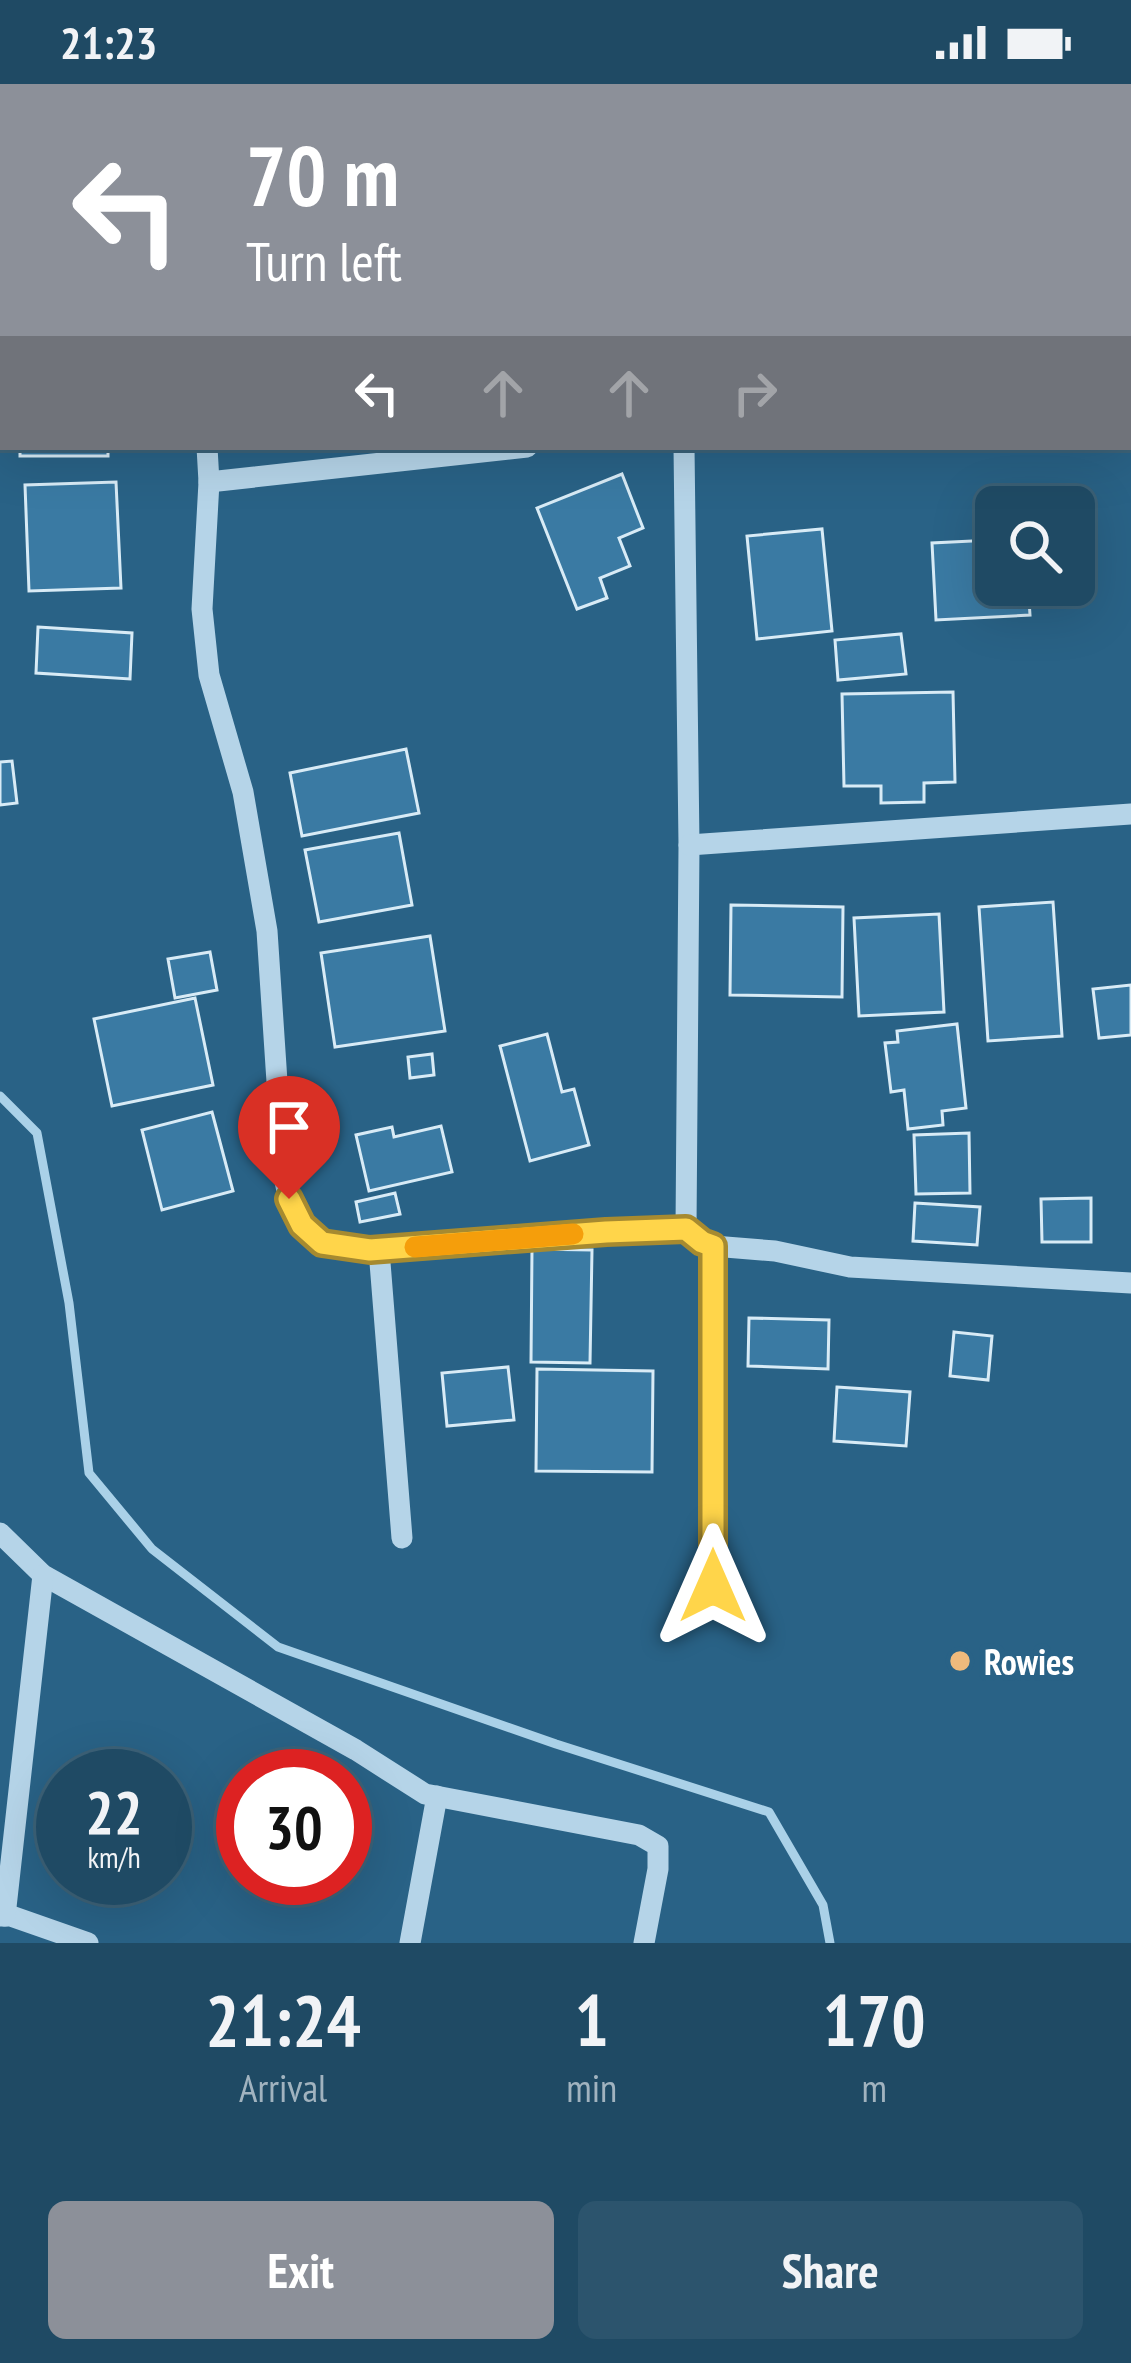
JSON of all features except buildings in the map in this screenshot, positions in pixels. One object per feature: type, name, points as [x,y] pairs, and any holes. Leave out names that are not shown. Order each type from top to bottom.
[{"type":"street","points":[[207,450],[202,608],[208,675],[243,791],[267,932],[284,1172],[289,1199],[302,1225],[322,1243],[379,1250],[686,1229],[713,1246],[775,1251],[850,1267],[1131,1282]]},
{"type":"street","points":[[209,482],[500,450]]},
{"type":"street","points":[[684,450],[689,844],[686,1229]]},
{"type":"street","points":[[689,844],[1131,814]]},
{"type":"street","points":[[713,1246],[713,1586]]},
{"type":"street","points":[[379,1250],[402,1538]]},
{"type":"street","points":[[0,1533],[44,1575],[356,1750],[425,1794],[639,1835],[658,1846],[644,1943]]},
{"type":"street","points":[[44,1575],[3,1916],[88,1943]]},
{"type":"street","points":[[410,1943],[437,1796]]},
{"type":"waterway","points":[[0,1096],[37,1133],[69,1303],[89,1473],[152,1549],[278,1647],[769,1812],[823,1905],[830,1943]]},
{"type":"slow traffic","points":[[415,1247],[573,1234]]},
{"type":"place","name":"Rowies","points":[[960,1661]]},
{"type":"route","points":[[289,1199],[302,1225],[322,1243],[370,1250],[686,1229],[713,1246],[713,1586]]}]
